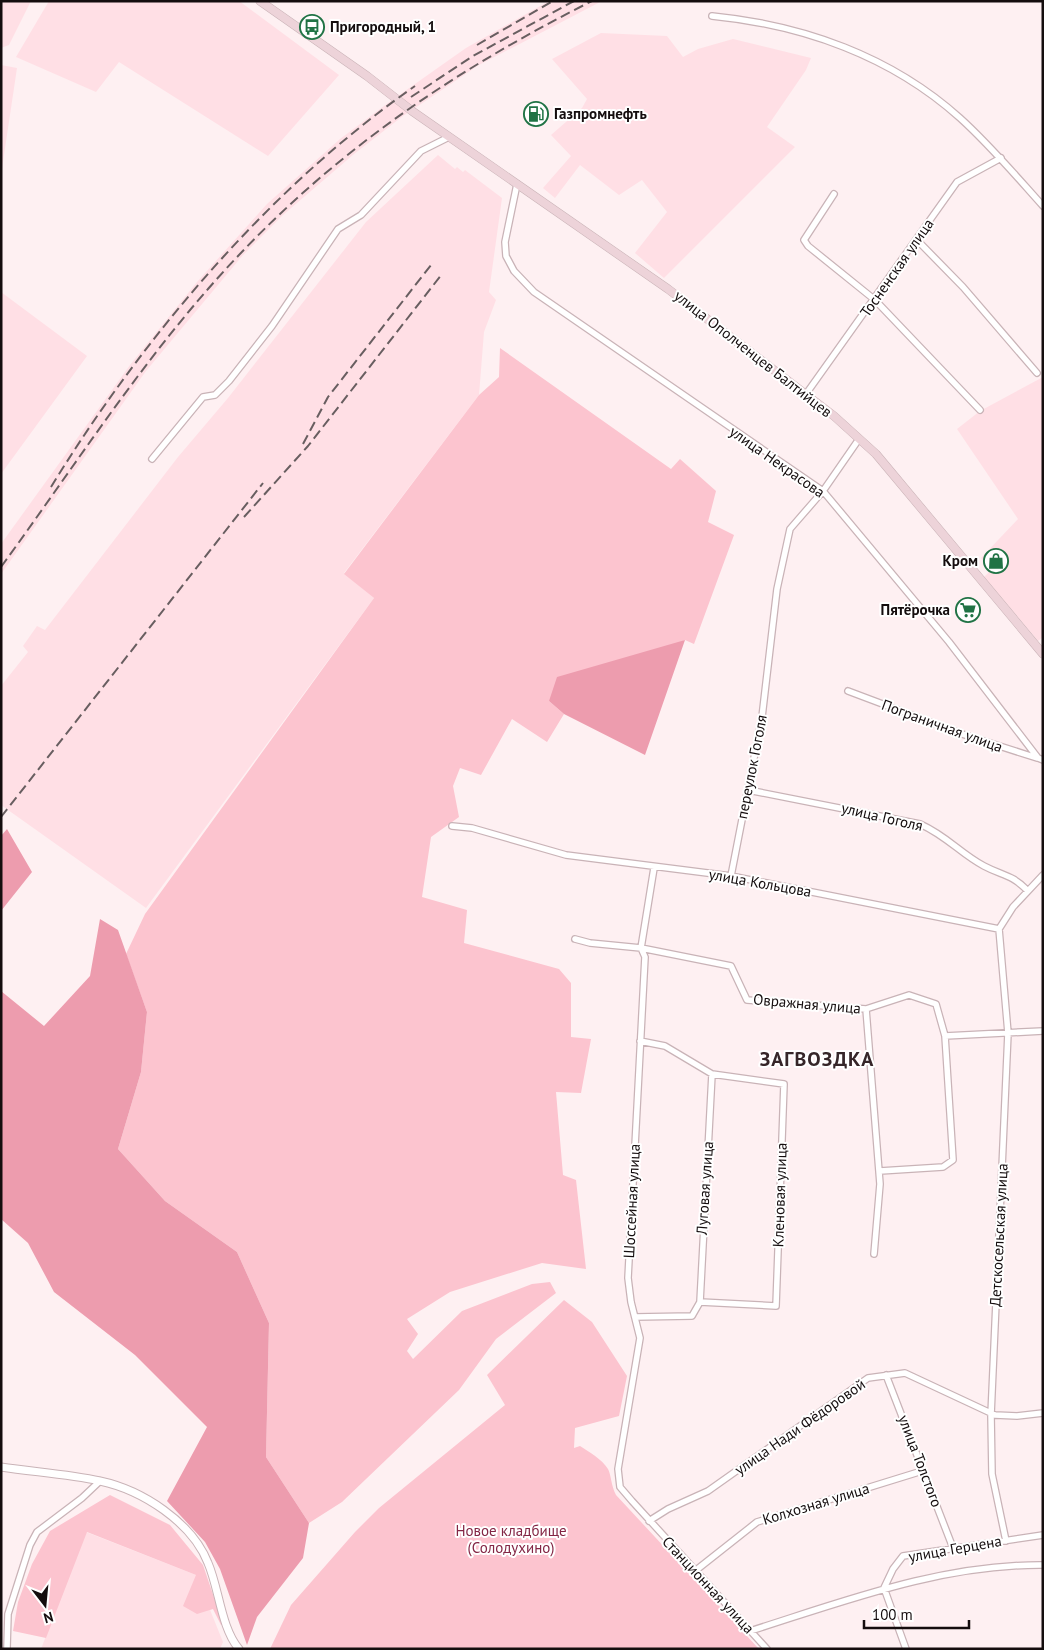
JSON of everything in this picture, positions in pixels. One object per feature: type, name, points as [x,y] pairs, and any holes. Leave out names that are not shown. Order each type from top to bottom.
[{"type":"main road","name":"улица Ополченцев Балтийцев","points":[[260,1],[367,76],[412,111],[668,289],[806,394],[876,454],[1043,654]]},
{"type":"street","points":[[712,16],[782,26],[835,43],[889,67],[958,116],[1001,158],[1043,206]]},
{"type":"street","points":[[152,459],[203,397],[216,395],[229,381],[272,326],[338,229],[361,215],[421,151],[449,136]]},
{"type":"street","name":"Тосненская улица","points":[[806,394],[957,182],[1001,158]]},
{"type":"street","name":"улица Некрасова","points":[[517,184],[505,242],[506,256],[514,271],[534,292],[823,491],[949,642],[1040,759]]},
{"type":"street","points":[[834,194],[804,240],[808,246],[874,300],[980,410]]},
{"type":"street","points":[[917,240],[963,287],[1037,373]]},
{"type":"street","name":"переулок Гоголя","points":[[731,876],[762,717],[778,589],[790,530],[823,491],[859,439]]},
{"type":"street","name":"Пограничная улица","points":[[848,691],[965,735],[1040,759]]},
{"type":"street","name":"улица Гоголя","points":[[748,790],[920,824],[940,832],[984,866],[1016,878],[1028,890]]},
{"type":"street","name":"улица Кольцова","points":[[452,826],[472,828],[566,855],[654,868],[731,876],[999,929]]},
{"type":"street","name":"Шоссейная улица","points":[[649,1521],[620,1486],[618,1469],[640,1338],[631,1302],[628,1278],[645,957],[641,948],[654,868]]},
{"type":"street","points":[[999,929],[1003,920],[1043,875]]},
{"type":"street","name":"Детскосельская улица","points":[[999,929],[1008,1033],[991,1413],[992,1474],[1006,1540]]},
{"type":"street","name":"Овражная улица","points":[[575,939],[590,943],[641,948],[731,966],[747,1000],[866,1009],[909,995],[936,1004],[945,1036]]},
{"type":"street","points":[[866,1009],[880,1171],[874,1254]]},
{"type":"street","points":[[880,1171],[943,1167],[953,1160],[945,1036],[1043,1032]]},
{"type":"street","points":[[640,1041],[665,1046],[712,1074]]},
{"type":"street","name":"Кленовая улица","points":[[700,1302],[776,1306],[784,1084],[712,1074]]},
{"type":"street","name":"Луговая улица","points":[[700,1302],[712,1074]]},
{"type":"street","points":[[635,1316],[692,1316],[700,1302]]},
{"type":"street","name":"улица Нади Фёдоровой","points":[[649,1521],[668,1509],[708,1491],[868,1378],[886,1374],[905,1373],[991,1413],[1016,1416],[1043,1413]]},
{"type":"street","name":"улица Толстого","points":[[886,1374],[953,1548]]},
{"type":"street","points":[[1,1467],[100,1481],[145,1499],[186,1527],[199,1543],[209,1563],[234,1647]]},
{"type":"street","name":"Колхозная улица","points":[[696,1571],[757,1522],[922,1471]]},
{"type":"street","points":[[7,1649],[4,1612],[30,1545],[37,1532],[82,1498],[100,1481]]},
{"type":"street","name":"Станционная улица","points":[[649,1521],[767,1649]]},
{"type":"street","name":"улица Герцена","points":[[884,1588],[893,1569],[903,1556],[1043,1535]]},
{"type":"street","points":[[750,1631],[884,1588],[974,1570],[1043,1565]]},
{"type":"street","points":[[884,1588],[906,1649]]},
{"type":"shaded area","points":[[1,1],[31,1],[9,45],[1,48]]},
{"type":"shaded area","points":[[49,1],[239,1],[339,75],[268,156],[119,62],[96,92],[16,57]]},
{"type":"shaded area","points":[[549,1],[602,1],[479,65],[403,116],[354,154],[283,215],[243,255],[146,371],[1,574],[1,544],[130,365],[197,282],[267,204],[340,139],[388,103],[466,48]]},
{"type":"shaded area","points":[[601,33],[667,36],[683,57],[698,49],[733,39],[811,58],[806,70],[767,127],[795,147],[664,278],[635,253],[667,212],[642,180],[619,195],[580,165],[555,198],[543,188],[571,156],[551,135],[582,108],[587,99],[552,59]]},
{"type":"shaded area","points":[[1,65],[17,68],[1,175]]},
{"type":"shaded area","points":[[438,155],[455,169],[457,167],[463,172],[465,170],[502,198],[489,292],[496,300],[484,332],[479,395],[344,573],[374,598],[146,908],[1,805],[1,686],[28,652],[23,646],[37,626],[45,630],[178,457],[228,398],[366,222]]},
{"type":"shaded area","points":[[1,292],[87,356],[1,474]]},
{"type":"shaded area","points":[[1043,377],[1043,637],[1038,641],[984,577],[991,570],[981,558],[1018,519],[957,429],[980,411]]},
{"type":"shaded area","points":[[685,640],[645,755],[564,714],[549,701],[557,677]]},
{"type":"shaded area","points":[[7,829],[32,872],[1,911],[1,836]]},
{"type":"shaded area","points":[[100,919],[118,930],[147,1012],[141,1072],[118,1149],[165,1201],[237,1252],[269,1323],[266,1457],[309,1523],[303,1558],[257,1617],[247,1645],[220,1569],[205,1542],[167,1501],[207,1427],[135,1355],[54,1292],[28,1243],[1,1219],[1,991],[44,1026],[90,976]]},
{"type":"shaded area","points":[[86,1532],[196,1575],[223,1642],[220,1649],[41,1649]]},
{"type":"green space","points":[[500,348],[671,469],[680,459],[716,491],[708,522],[734,535],[694,644],[685,640],[549,701],[564,714],[547,742],[512,719],[481,775],[460,768],[453,786],[459,817],[431,837],[422,897],[467,910],[464,943],[559,969],[571,983],[571,1037],[591,1039],[581,1093],[556,1092],[563,1175],[576,1180],[586,1269],[542,1263],[450,1292],[407,1319],[418,1334],[407,1351],[413,1359],[462,1311],[532,1284],[550,1282],[556,1293],[496,1339],[459,1390],[342,1502],[309,1523],[266,1457],[269,1323],[237,1252],[165,1201],[118,1149],[141,1072],[147,1012],[126,954],[145,914],[374,598],[344,574],[479,395],[499,377]]},
{"type":"green space","name":"Новое кладбище (Солодухино)","points":[[564,1300],[592,1322],[627,1376],[619,1416],[575,1428],[574,1448],[580,1446],[605,1465],[609,1471],[616,1495],[759,1649],[270,1649],[291,1605],[355,1532],[379,1508],[505,1405],[487,1375]]},
{"type":"green space","points":[[110,1495],[170,1525],[203,1565],[223,1624],[221,1625],[213,1609],[197,1614],[183,1606],[196,1575],[87,1532],[46,1638],[13,1631],[18,1602],[32,1564],[50,1531]]},
{"type":"railway","points":[[477,45],[553,1]]},
{"type":"railway","points":[[411,97],[473,56],[574,1]]},
{"type":"railway","points":[[1,567],[127,391],[180,322],[250,244],[293,201],[385,126],[434,92],[537,30],[592,1]]},
{"type":"railway","points":[[51,487],[126,375],[213,268],[260,218],[310,170],[362,126],[415,86]]},
{"type":"railway","points":[[303,444],[328,397],[431,265]]},
{"type":"railway","points":[[244,517],[308,446],[442,274]]},
{"type":"railway","points":[[1,817],[263,483]]},
{"type":"place","name":"Пригородный, 1","points":[[312,27]]},
{"type":"place","name":"Газпромнефть","points":[[536,114]]},
{"type":"place","name":"Кром","points":[[996,561]]},
{"type":"place","name":"Пятёрочка","points":[[968,610]]},
{"type":"district","name":"ЗАГВОЗДКА","points":[[817,1059]]}]
